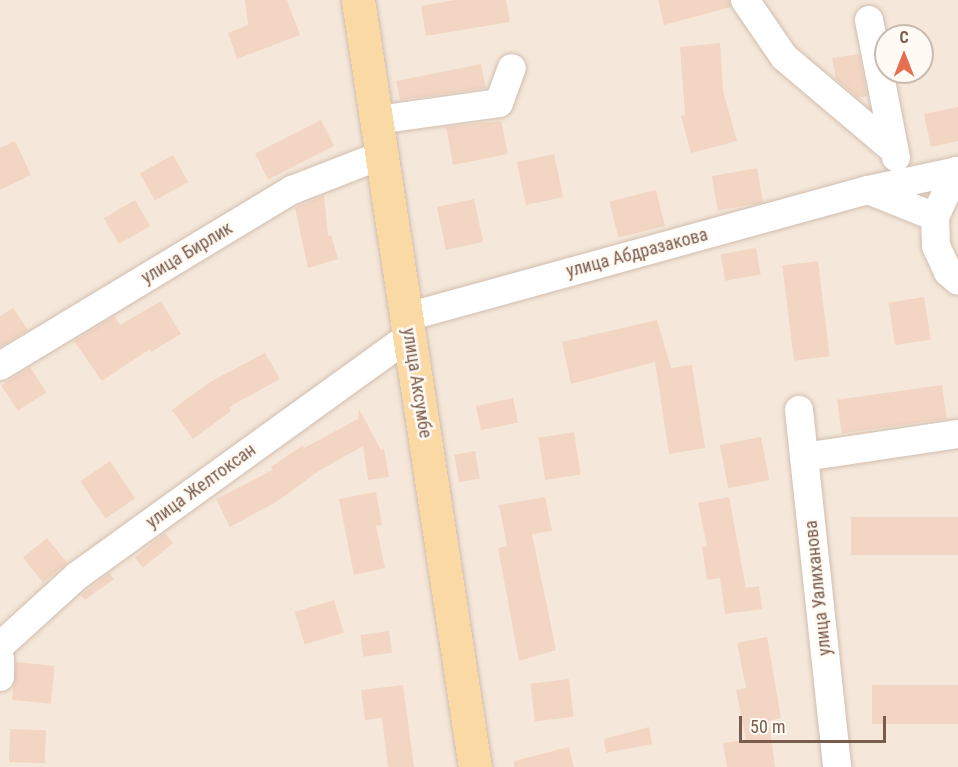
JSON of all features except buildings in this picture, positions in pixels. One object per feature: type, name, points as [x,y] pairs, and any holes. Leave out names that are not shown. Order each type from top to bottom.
[{"type":"main road","name":"улица Аксумбе","points":[[358,0],[475,767]]},
{"type":"street","points":[[745,0],[784,57],[894,150]]},
{"type":"street","points":[[869,20],[901,183]]},
{"type":"street","points":[[377,120],[499,103],[512,68]]},
{"type":"street","name":"улица Бирлик","points":[[0,366],[292,190],[382,154]]},
{"type":"street","points":[[957,171],[934,218],[936,246],[948,273],[958,281]]},
{"type":"street","name":"улица Абдразакова","points":[[408,327],[868,190],[957,171]]},
{"type":"street","points":[[868,190],[934,218]]},
{"type":"street","name":"улица Желтоксан","points":[[0,646],[77,576],[408,327]]},
{"type":"street","name":"улица Уалиханова","points":[[799,410],[837,767]]},
{"type":"street","points":[[804,458],[958,434]]},
{"type":"street","points":[[0,659],[0,677]]},
{"type":"shaded area","points":[[0,0],[958,0],[958,767],[0,767]]}]
